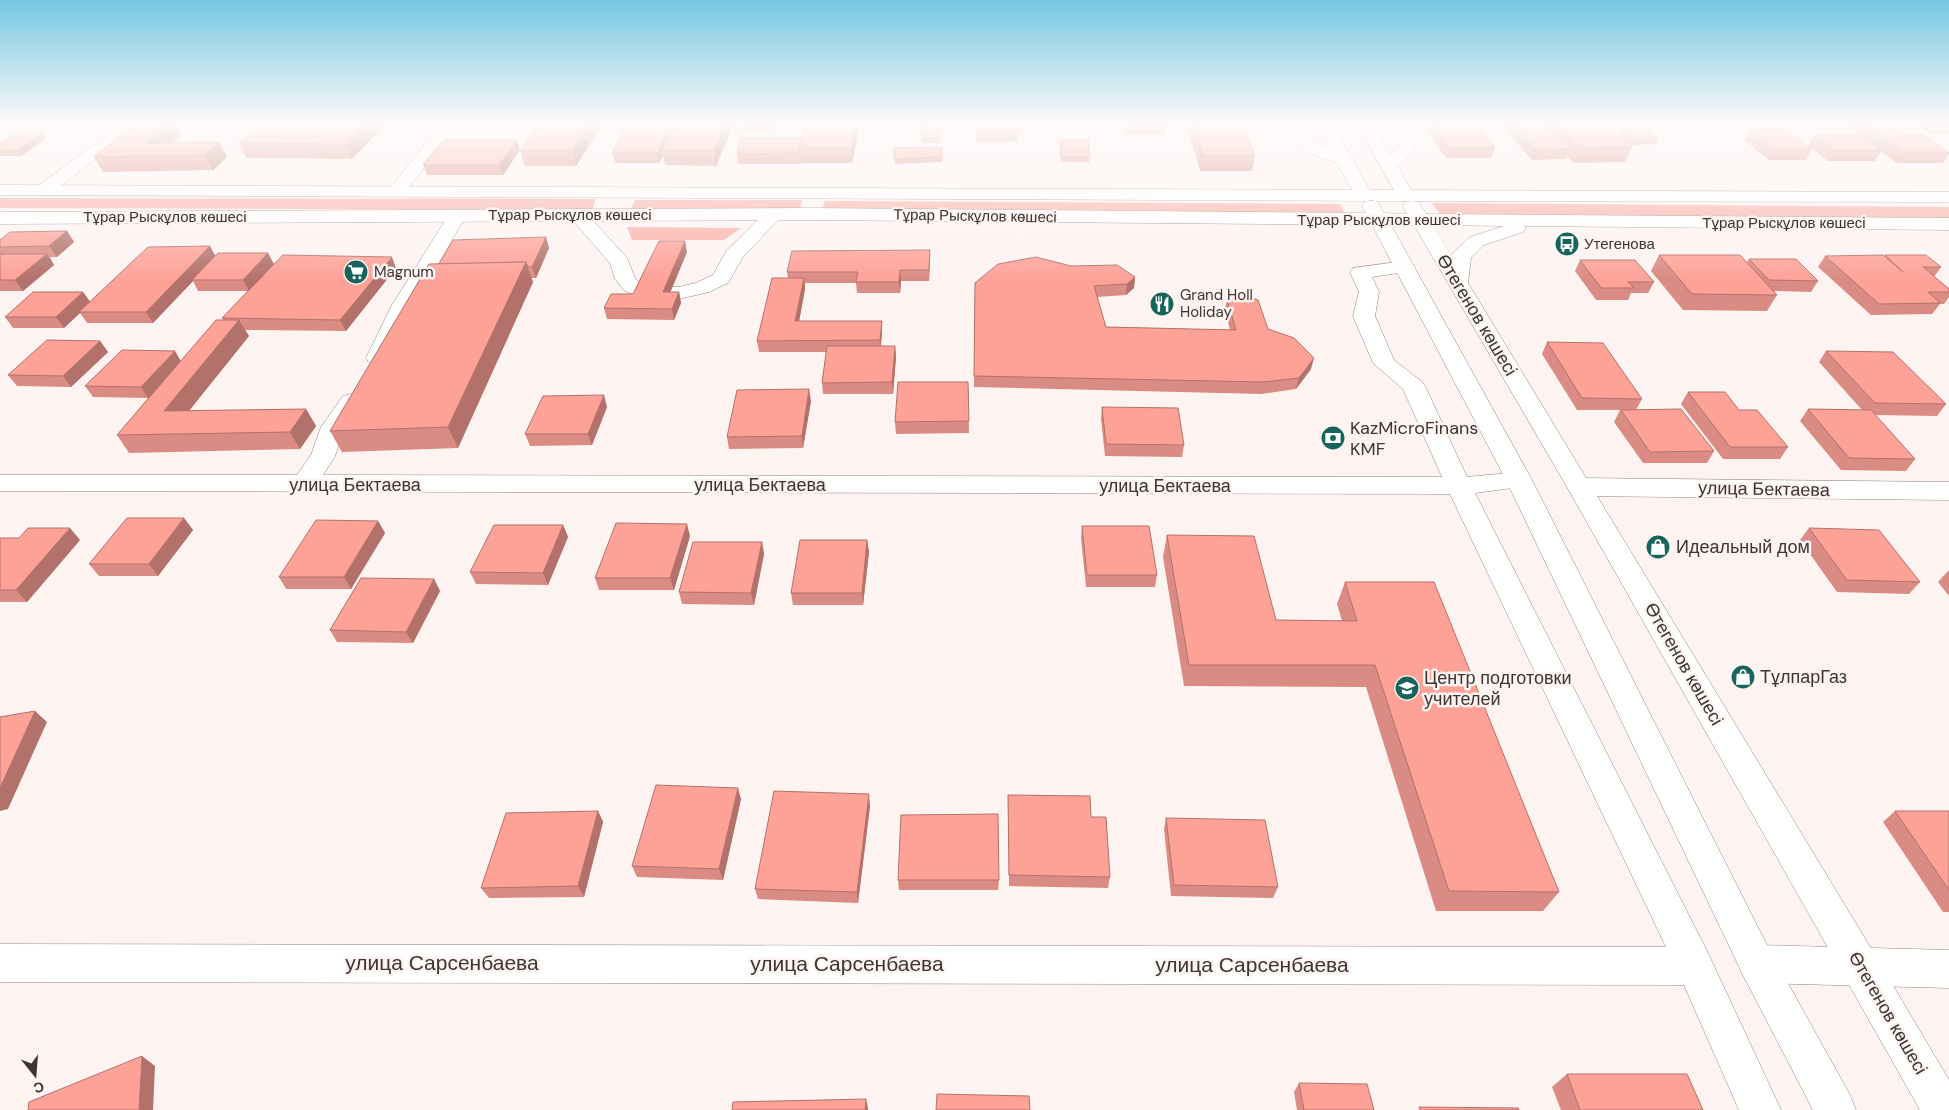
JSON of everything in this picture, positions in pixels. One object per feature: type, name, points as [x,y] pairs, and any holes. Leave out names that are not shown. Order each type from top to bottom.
[{"type":"main road","points":[[44,190],[62,177]]},
{"type":"main road","points":[[398,191],[409,177]]},
{"type":"main road","points":[[1353,177],[1405,267],[1519,480],[1757,964],[1835,1110]]},
{"type":"main road","name":"Өтегенов көшесі","points":[[1394,177],[1580,487],[1862,968],[1943,1110]]},
{"type":"main road","name":"Тұрар Рыскұлов көшесі","points":[[0,190],[1949,197]]},
{"type":"main road","points":[[616,215],[624,192]]},
{"type":"main road","points":[[809,214],[814,192]]},
{"type":"main road","points":[[577,216],[620,262],[625,279],[632,287],[644,292],[679,293],[702,288],[721,279],[734,254],[775,214]]},
{"type":"main road","name":"Тұрар Рыскұлов көшесі","points":[[0,218],[809,214],[1949,224]]},
{"type":"main road","points":[[303,485],[323,456],[333,427],[364,381],[403,305],[458,216]]},
{"type":"main road","points":[[1458,284],[1461,256],[1477,241],[1512,229],[1547,221]]},
{"type":"main road","points":[[1405,267],[1360,272],[1368,292],[1364,316],[1384,362],[1413,386],[1459,486],[1695,966],[1760,1110]]},
{"type":"main road","name":"улица Бектаева","points":[[0,483],[1459,486],[1519,480]]},
{"type":"main road","name":"улица Бектаева","points":[[1580,487],[1949,491]]},
{"type":"main road","name":"улица Сарсенбаева","points":[[0,963],[1695,966]]},
{"type":"main road","points":[[1757,964],[1949,969]]},
{"type":"shaded area","points":[[0,198],[596,199],[592,210],[0,208]]},
{"type":"shaded area","points":[[635,200],[802,200],[800,209],[631,209]]},
{"type":"shaded area","points":[[825,201],[1340,204],[1345,214],[822,210]]},
{"type":"shaded area","points":[[1432,203],[1949,207],[1949,218],[1440,214]]},
{"type":"shaded area","points":[[627,227],[741,228],[724,240],[632,240]]},
{"type":"building","points":[[67,231],[49,246],[0,247],[0,240],[10,232]]},
{"type":"building","points":[[546,237],[532,267],[528,267],[526,262],[439,264],[453,240]]},
{"type":"building","points":[[659,241],[685,241],[663,292],[679,292],[672,309],[604,308],[611,294],[633,294]]},
{"type":"building","points":[[210,246],[146,312],[79,312],[148,247]]},
{"type":"building","points":[[930,250],[929,270],[900,270],[899,282],[856,282],[858,272],[787,272],[792,251]]},
{"type":"building","points":[[218,253],[268,253],[243,280],[192,280]]},
{"type":"building","points":[[0,254],[47,254],[15,280],[0,280]]},
{"type":"building","points":[[283,255],[392,257],[340,320],[222,318]]},
{"type":"building","points":[[1659,255],[1740,255],[1777,295],[1692,294]]},
{"type":"building","points":[[1883,255],[1903,272],[1885,255],[1926,255],[1941,267],[1923,267],[1949,289],[1949,292],[1928,292],[1940,303],[1879,304],[1825,256]]},
{"type":"building","points":[[1036,257],[1071,266],[1117,265],[1135,277],[1127,284],[1094,286],[1106,327],[1236,330],[1227,299],[1242,294],[1258,300],[1268,329],[1294,338],[1314,358],[1299,378],[1263,382],[974,376],[975,283],[998,264]]},
{"type":"building","points":[[1749,259],[1796,259],[1818,281],[1769,280]]},
{"type":"building","points":[[1580,260],[1635,260],[1654,282],[1628,282],[1634,288],[1601,288]]},
{"type":"building","points":[[526,262],[448,427],[330,431],[429,264]]},
{"type":"building","points":[[772,278],[804,278],[795,321],[882,321],[880,340],[757,341]]},
{"type":"building","points":[[33,292],[83,292],[56,317],[5,317]]},
{"type":"building","points":[[216,320],[239,320],[164,411],[306,409],[290,432],[117,435]]},
{"type":"building","points":[[47,340],[100,341],[63,376],[8,375]]},
{"type":"building","points":[[1547,342],[1603,343],[1642,399],[1582,398]]},
{"type":"building","points":[[827,346],[895,346],[892,382],[822,383]]},
{"type":"building","points":[[122,350],[175,351],[141,387],[85,386]]},
{"type":"building","points":[[1826,351],[1893,352],[1946,404],[1875,403]]},
{"type":"building","points":[[898,382],[968,382],[969,421],[895,422]]},
{"type":"building","points":[[809,389],[802,436],[727,437],[737,390]]},
{"type":"building","points":[[1688,392],[1725,392],[1739,410],[1757,410],[1788,447],[1730,447]]},
{"type":"building","points":[[604,395],[588,434],[525,434],[543,396]]},
{"type":"building","points":[[1102,407],[1178,408],[1184,445],[1106,444]]},
{"type":"building","points":[[1681,409],[1714,451],[1650,452],[1621,410]]},
{"type":"building","points":[[1808,409],[1871,410],[1915,459],[1849,458]]},
{"type":"building","points":[[127,518],[184,518],[149,564],[89,564]]},
{"type":"building","points":[[316,520],[378,521],[344,577],[279,577]]},
{"type":"building","points":[[616,523],[687,524],[670,578],[595,578]]},
{"type":"building","points":[[494,525],[563,525],[543,573],[470,572]]},
{"type":"building","points":[[1082,526],[1149,526],[1157,575],[1087,575]]},
{"type":"building","points":[[28,528],[70,528],[16,590],[0,590],[0,538],[19,538]]},
{"type":"building","points":[[1809,528],[1879,530],[1920,582],[1847,580]]},
{"type":"building","points":[[1167,535],[1254,536],[1276,620],[1357,621],[1345,582],[1434,582],[1559,892],[1449,891],[1375,665],[1189,665]]},
{"type":"building","points":[[800,540],[867,540],[862,593],[791,593]]},
{"type":"building","points":[[693,542],[762,542],[751,593],[679,592]]},
{"type":"building","points":[[361,578],[434,579],[406,632],[330,630]]},
{"type":"building","points":[[35,711],[0,788],[0,717]]},
{"type":"building","points":[[656,785],[738,788],[719,869],[632,866]]},
{"type":"building","points":[[774,791],[869,794],[857,892],[755,889]]},
{"type":"building","points":[[1008,795],[1090,796],[1091,817],[1106,817],[1110,877],[1009,875]]},
{"type":"building","points":[[598,811],[578,886],[481,888],[506,813]]},
{"type":"building","points":[[1895,811],[1949,811],[1949,890]]},
{"type":"building","points":[[998,814],[999,880],[898,880],[901,815]]},
{"type":"building","points":[[1166,818],[1265,820],[1278,887],[1174,885]]},
{"type":"building","points":[[142,1056],[139,1110],[28,1110],[29,1102]]},
{"type":"building","points":[[1567,1074],[1687,1074],[1703,1110],[1580,1110]]},
{"type":"building","points":[[1299,1083],[1367,1084],[1374,1110],[1304,1110]]},
{"type":"building","points":[[937,1094],[1029,1096],[1030,1110],[936,1110]]},
{"type":"building","points":[[866,1099],[865,1110],[732,1110],[733,1102]]},
{"type":"building","points":[[1419,1107],[1518,1108],[1519,1110],[1420,1110]]},
{"type":"place","name":"Утегенова","points":[[1567,244]]},
{"type":"place","name":"Magnum","points":[[356,272]]},
{"type":"place","name":"Grand Holl Holiday","points":[[1162,304]]},
{"type":"place","name":"KazMicroFinans KMF","points":[[1333,438]]},
{"type":"place","name":"Идеальный дом","points":[[1658,547]]},
{"type":"place","name":"ТұлпарГаз","points":[[1743,677]]},
{"type":"place","name":"Центр подготовки учителей","points":[[1407,688]]}]
